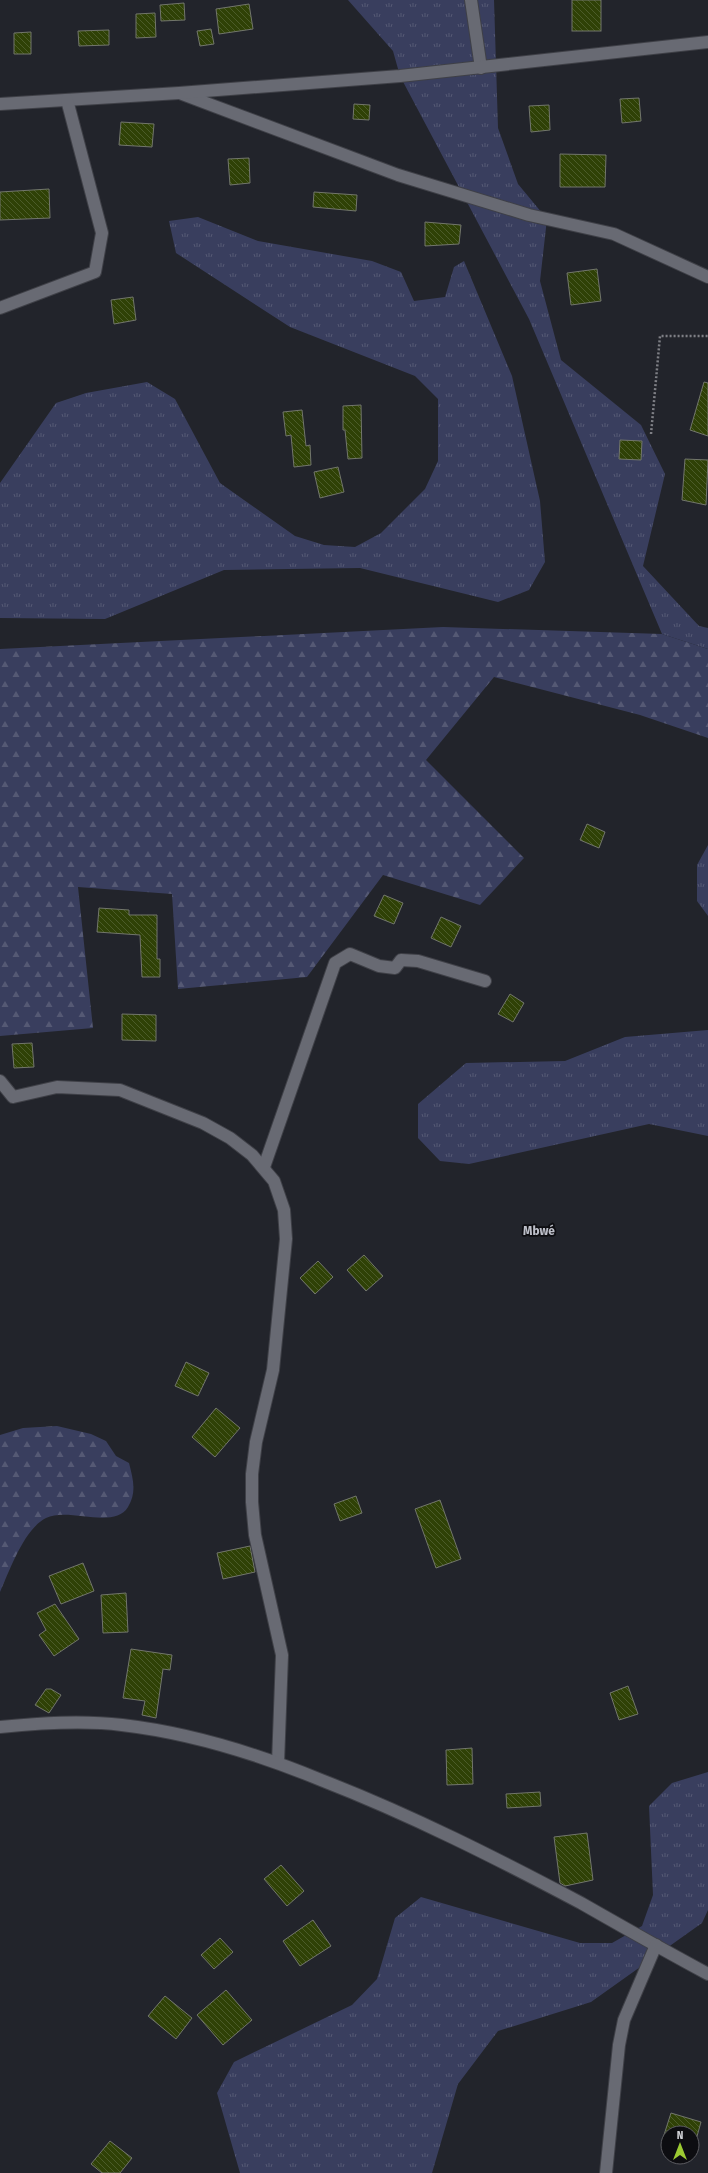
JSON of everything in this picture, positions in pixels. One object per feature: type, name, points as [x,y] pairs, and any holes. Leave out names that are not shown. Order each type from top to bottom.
[{"type":"street","points":[[471,0],[480,68]]},
{"type":"street","points":[[0,104],[179,93],[480,68],[616,51],[708,42]]},
{"type":"street","points":[[179,93],[398,175],[529,215],[614,234],[708,277]]},
{"type":"street","points":[[0,308],[95,272],[102,233],[67,100]]},
{"type":"street","points":[[264,1167],[335,963],[350,954],[379,966],[395,968],[401,960],[418,961],[485,981]]},
{"type":"street","points":[[0,1081],[13,1097],[57,1087],[120,1090],[203,1123],[236,1142],[252,1154],[274,1181],[284,1210],[286,1239],[273,1370],[256,1442],[252,1474],[252,1502],[255,1535],[282,1655],[278,1762]]},
{"type":"street","points":[[0,1727],[38,1723],[121,1724],[166,1732],[278,1762],[369,1799],[458,1840],[708,1974]]},
{"type":"street","points":[[606,2173],[619,2045],[624,2020],[656,1945]]},
{"type":"path","points":[[651,434],[660,336],[708,336]]},
{"type":"green space","points":[[348,0],[494,0],[498,128],[518,184],[547,219],[540,281],[561,360],[641,425],[665,474],[643,566],[699,626],[708,628],[708,649],[662,634],[529,319],[400,76],[393,51]]},
{"type":"green space","points":[[198,217],[258,241],[372,261],[401,272],[414,301],[445,297],[454,267],[464,261],[512,376],[540,501],[545,562],[529,590],[498,602],[360,568],[224,570],[105,619],[0,618],[0,483],[56,403],[86,393],[147,382],[175,399],[220,483],[295,536],[324,545],[355,547],[381,533],[425,489],[438,461],[438,399],[415,376],[290,327],[176,253],[169,221]]},
{"type":"green space","points":[[443,627],[662,634],[708,649],[708,738],[640,715],[494,677],[426,760],[524,858],[480,905],[383,875],[307,977],[178,989],[172,894],[78,887],[93,1028],[0,1036],[0,649]]},
{"type":"green space","points":[[708,845],[708,916],[697,901],[697,865]]},
{"type":"green space","points":[[708,1030],[708,1136],[649,1124],[469,1164],[440,1161],[418,1138],[418,1104],[466,1063],[565,1061],[625,1037]]},
{"type":"green space","points":[[57,1426],[91,1434],[106,1441],[116,1456],[129,1463],[132,1475],[133,1496],[128,1507],[121,1514],[113,1517],[102,1518],[56,1515],[46,1518],[38,1523],[24,1540],[0,1592],[0,1435],[23,1428]]},
{"type":"green space","points":[[708,1772],[708,1910],[702,1923],[591,2002],[498,2031],[458,2084],[432,2173],[240,2173],[217,2093],[234,2062],[352,2005],[377,1979],[395,1918],[421,1897],[580,1943],[612,1943],[642,1926],[653,1895],[649,1806],[672,1783]]},
{"type":"building","points":[[572,0],[601,0],[601,31],[572,31]]},
{"type":"building","points":[[184,3],[185,20],[161,21],[160,5]]},
{"type":"building","points":[[249,4],[253,29],[219,34],[216,9]]},
{"type":"building","points":[[155,13],[156,37],[136,38],[136,14]]},
{"type":"building","points":[[211,29],[214,44],[200,46],[197,31]]},
{"type":"building","points":[[109,30],[109,45],[79,46],[78,31]]},
{"type":"building","points":[[31,32],[31,54],[14,54],[14,33]]},
{"type":"building","points":[[639,98],[641,121],[622,123],[620,99]]},
{"type":"building","points":[[354,104],[370,105],[369,120],[353,119]]},
{"type":"building","points":[[549,105],[550,130],[531,132],[529,106]]},
{"type":"building","points":[[121,122],[154,124],[152,147],[119,145]]},
{"type":"building","points":[[560,154],[606,155],[605,187],[560,187]]},
{"type":"building","points":[[249,158],[250,183],[230,185],[228,159]]},
{"type":"building","points":[[49,189],[50,218],[0,220],[0,192]]},
{"type":"building","points":[[314,192],[357,195],[356,211],[313,207]]},
{"type":"building","points":[[425,222],[461,225],[459,244],[425,246]]},
{"type":"building","points":[[597,269],[601,301],[571,305],[567,273]]},
{"type":"building","points":[[133,297],[136,320],[114,324],[111,300]]},
{"type":"building","points":[[704,382],[708,383],[708,436],[690,430]]},
{"type":"building","points":[[361,405],[362,458],[348,459],[345,430],[343,430],[343,406]]},
{"type":"building","points":[[302,410],[306,446],[310,445],[311,465],[294,467],[291,435],[286,436],[283,412]]},
{"type":"building","points":[[620,440],[642,441],[641,460],[619,459]]},
{"type":"building","points":[[685,459],[708,460],[706,505],[682,500]]},
{"type":"building","points":[[338,467],[344,492],[320,498],[314,472]]},
{"type":"building","points":[[587,824],[605,832],[599,848],[580,840]]},
{"type":"building","points":[[384,895],[403,903],[394,924],[374,916]]},
{"type":"building","points":[[99,908],[129,910],[129,915],[157,915],[157,959],[160,959],[160,977],[142,977],[140,935],[97,932]]},
{"type":"building","points":[[441,917],[461,926],[451,947],[431,938]]},
{"type":"building","points":[[510,994],[524,1003],[513,1022],[498,1014]]},
{"type":"building","points":[[122,1014],[156,1015],[156,1041],[122,1040]]},
{"type":"building","points":[[32,1043],[34,1067],[14,1068],[12,1044]]},
{"type":"building","points":[[364,1255],[383,1276],[366,1291],[347,1270]]},
{"type":"building","points":[[318,1261],[333,1277],[315,1294],[300,1278]]},
{"type":"building","points":[[186,1362],[209,1373],[198,1396],[175,1386]]},
{"type":"building","points":[[216,1408],[240,1428],[215,1457],[192,1437]]},
{"type":"building","points":[[356,1496],[362,1513],[340,1521],[334,1504]]},
{"type":"building","points":[[440,1500],[461,1559],[436,1568],[415,1509]]},
{"type":"building","points":[[250,1546],[255,1572],[223,1579],[217,1553]]},
{"type":"building","points":[[83,1563],[94,1591],[61,1604],[49,1576]]},
{"type":"building","points":[[126,1593],[128,1632],[103,1633],[101,1595]]},
{"type":"building","points":[[55,1604],[79,1639],[54,1656],[39,1635],[46,1630],[37,1613]]},
{"type":"building","points":[[131,1649],[172,1655],[170,1670],[163,1669],[156,1718],[142,1715],[145,1701],[123,1698]]},
{"type":"building","points":[[628,1686],[638,1714],[619,1720],[610,1693]]},
{"type":"building","points":[[46,1689],[51,1689],[61,1695],[49,1713],[35,1705]]},
{"type":"building","points":[[472,1748],[473,1784],[447,1785],[446,1750]]},
{"type":"building","points":[[540,1792],[541,1806],[507,1808],[506,1794]]},
{"type":"building","points":[[587,1833],[593,1880],[565,1886],[560,1883],[554,1837]]},
{"type":"building","points":[[281,1865],[304,1891],[287,1906],[264,1879]]},
{"type":"building","points":[[313,1920],[331,1946],[300,1966],[283,1941]]},
{"type":"building","points":[[220,1938],[233,1952],[214,1969],[201,1955]]},
{"type":"building","points":[[226,1990],[252,2020],[223,2045],[197,2015]]},
{"type":"building","points":[[165,1996],[192,2018],[176,2039],[148,2016]]},
{"type":"building","points":[[671,2113],[701,2122],[700,2126],[667,2125]]},
{"type":"building","points":[[110,2141],[132,2158],[120,2173],[102,2173],[91,2164]]},
{"type":"district","name":"Mbwé","points":[[539,1230]]}]
